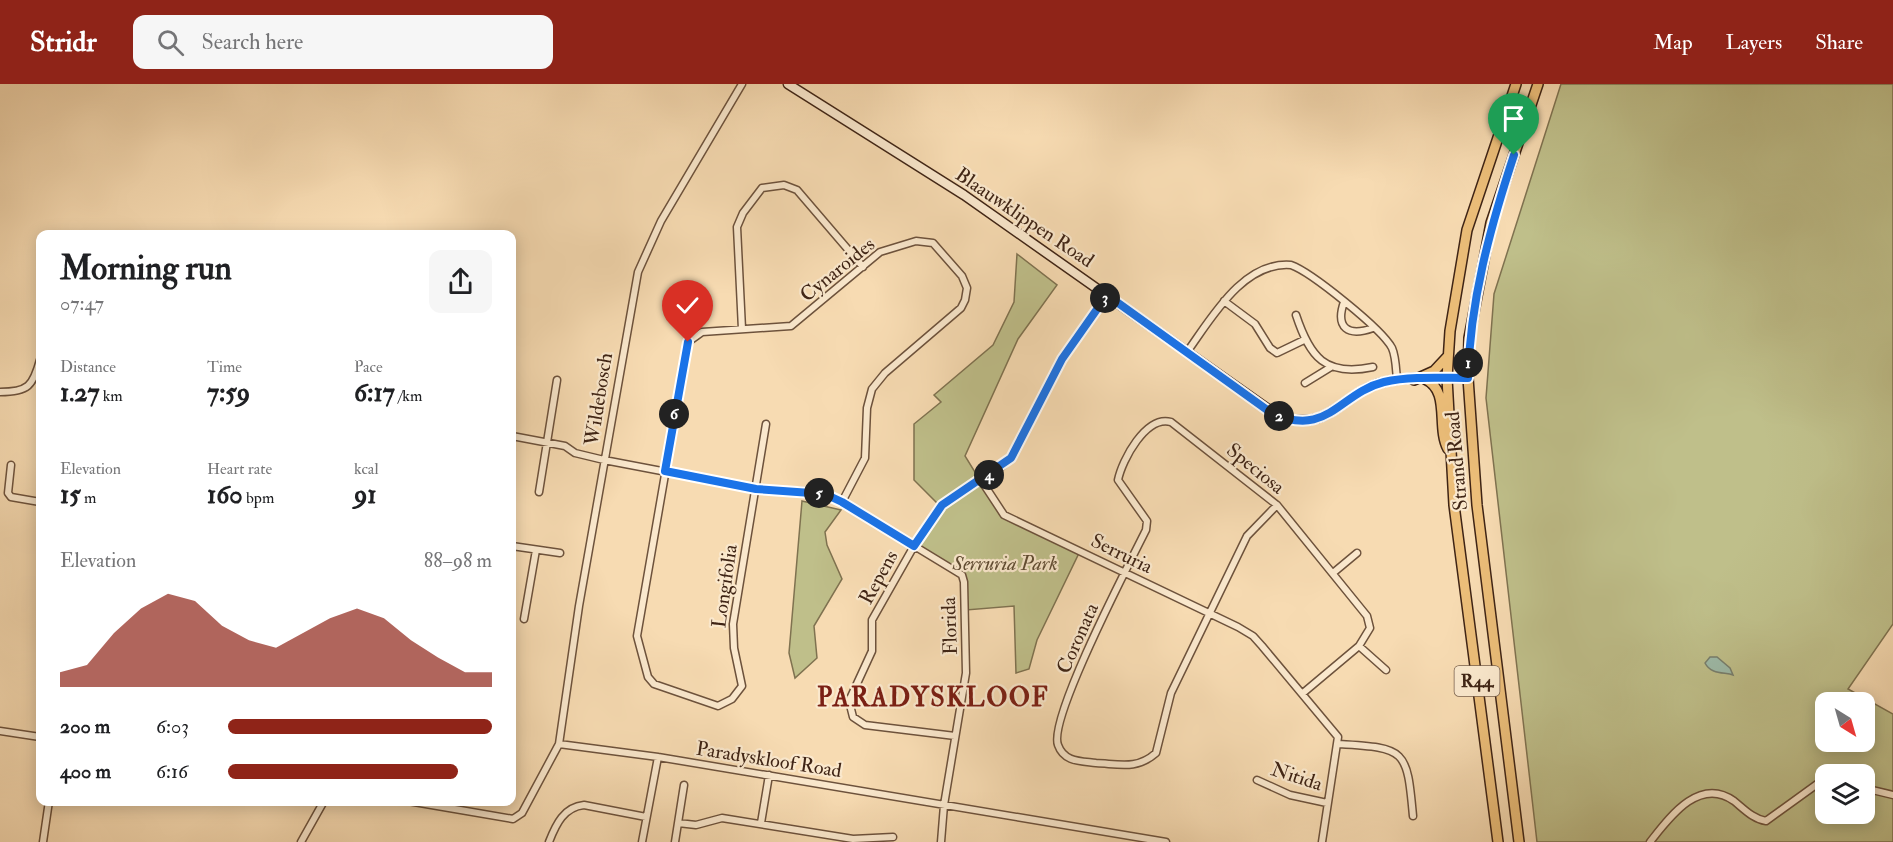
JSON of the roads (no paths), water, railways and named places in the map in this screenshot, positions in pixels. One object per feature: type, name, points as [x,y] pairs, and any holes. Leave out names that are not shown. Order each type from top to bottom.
[{"type":"main road","name":"Strand Road","points":[[1498,842],[1454,506],[1447,378],[1457,282],[1467,230],[1516,84]]},
{"type":"main road","name":"Strand Road","points":[[1519,842],[1477,505],[1468,378],[1469,338],[1491,223],[1538,84]]},
{"type":"main road","points":[[1414,380],[1434,371],[1449,355]]},
{"type":"main road","points":[[1425,380],[1434,384],[1439,393],[1443,437],[1451,453]]},
{"type":"street","name":"Wildebosch","points":[[559,744],[634,288],[644,256],[661,221],[742,84]]},
{"type":"street","name":"Blaauwklippen Road","points":[[788,84],[964,195],[1270,412],[1295,420],[1327,416],[1364,390],[1384,382],[1468,378]]},
{"type":"street","points":[[742,329],[737,227],[743,213],[762,188],[784,185],[797,190],[863,267]]},
{"type":"street","name":"Cynaroides","points":[[665,471],[688,342],[702,332],[791,326],[885,249],[928,241],[938,248],[962,276],[967,288],[965,300],[961,308],[885,373],[872,388],[867,408],[865,458],[842,502]]},
{"type":"street","points":[[1187,352],[1240,283],[1272,267],[1286,265],[1296,267],[1344,302],[1373,328],[1391,347],[1397,380]]},
{"type":"street","points":[[981,480],[1007,463],[1018,448],[1062,359],[1107,295]]},
{"type":"street","points":[[1224,301],[1255,324],[1270,348],[1276,353],[1304,340]]},
{"type":"street","points":[[1344,302],[1340,314],[1343,326],[1347,330],[1360,332],[1373,328]]},
{"type":"street","points":[[1296,315],[1304,340],[1315,355],[1330,367],[1350,370],[1373,367]]},
{"type":"street","points":[[1305,383],[1330,367]]},
{"type":"street","points":[[0,392],[20,391],[27,387],[36,375]]},
{"type":"street","points":[[538,492],[557,381]]},
{"type":"street","name":"Speciosa","points":[[1125,573],[1146,530],[1147,520],[1120,486],[1119,474],[1142,432],[1157,421],[1171,422],[1277,505],[1367,616],[1370,628],[1359,646]]},
{"type":"street","name":"Longifolia","points":[[665,471],[638,628],[638,647],[648,677],[654,684],[709,705],[725,705],[742,686],[734,648],[733,624],[766,424]]},
{"type":"street","name":"Florida","points":[[516,437],[565,446],[580,455],[756,489],[816,492],[842,502],[955,570],[964,582],[966,673],[944,805],[941,842]]},
{"type":"street","points":[[11,465],[8,493],[11,497],[36,501]]},
{"type":"street","name":"Repens","points":[[955,736],[865,724],[853,717],[848,706],[872,651],[873,620],[914,546],[942,505],[981,480]]},
{"type":"street","name":"Serruria","points":[[981,480],[1004,514],[1253,636],[1336,732],[1339,744]]},
{"type":"street","name":"Coronata","points":[[1125,573],[1074,683],[1058,728],[1057,743],[1069,759],[1136,765],[1156,753],[1171,693],[1247,536],[1277,505]]},
{"type":"street","points":[[516,547],[560,553]]},
{"type":"street","points":[[524,619],[536,550]]},
{"type":"street","points":[[1332,573],[1357,553]]},
{"type":"street","points":[[1303,693],[1359,646],[1386,670]]},
{"type":"street","points":[[0,731],[36,736]]},
{"type":"street","points":[[437,806],[513,819],[522,813],[559,744]]},
{"type":"street","name":"Paradyskloof Road","points":[[559,744],[658,757],[1166,842]]},
{"type":"street","points":[[1322,842],[1339,744],[1387,747],[1399,756],[1409,773],[1413,816]]},
{"type":"street","points":[[642,842],[658,757]]},
{"type":"street","points":[[761,823],[769,775]]},
{"type":"street","name":"Nitida","points":[[1257,780],[1290,795],[1327,803]]},
{"type":"street","points":[[675,842],[684,784]]},
{"type":"street","points":[[1650,842],[1681,807],[1701,795],[1723,795],[1757,819],[1766,821],[1815,786]]},
{"type":"street","points":[[1875,791],[1893,795]]},
{"type":"street","points":[[549,842],[564,813],[575,806],[584,805],[646,817]]},
{"type":"street","points":[[43,842],[48,806]]},
{"type":"street","points":[[301,842],[321,806]]},
{"type":"street","points":[[678,823],[696,825],[722,818],[864,840],[893,837]]},
{"type":"street","points":[[825,842],[827,834]]},
{"type":"district","name":"PARADYSKLOOF","points":[[933,697]]},
{"type":"park label","name":"Serruria Park","points":[[1005,563]]}]
